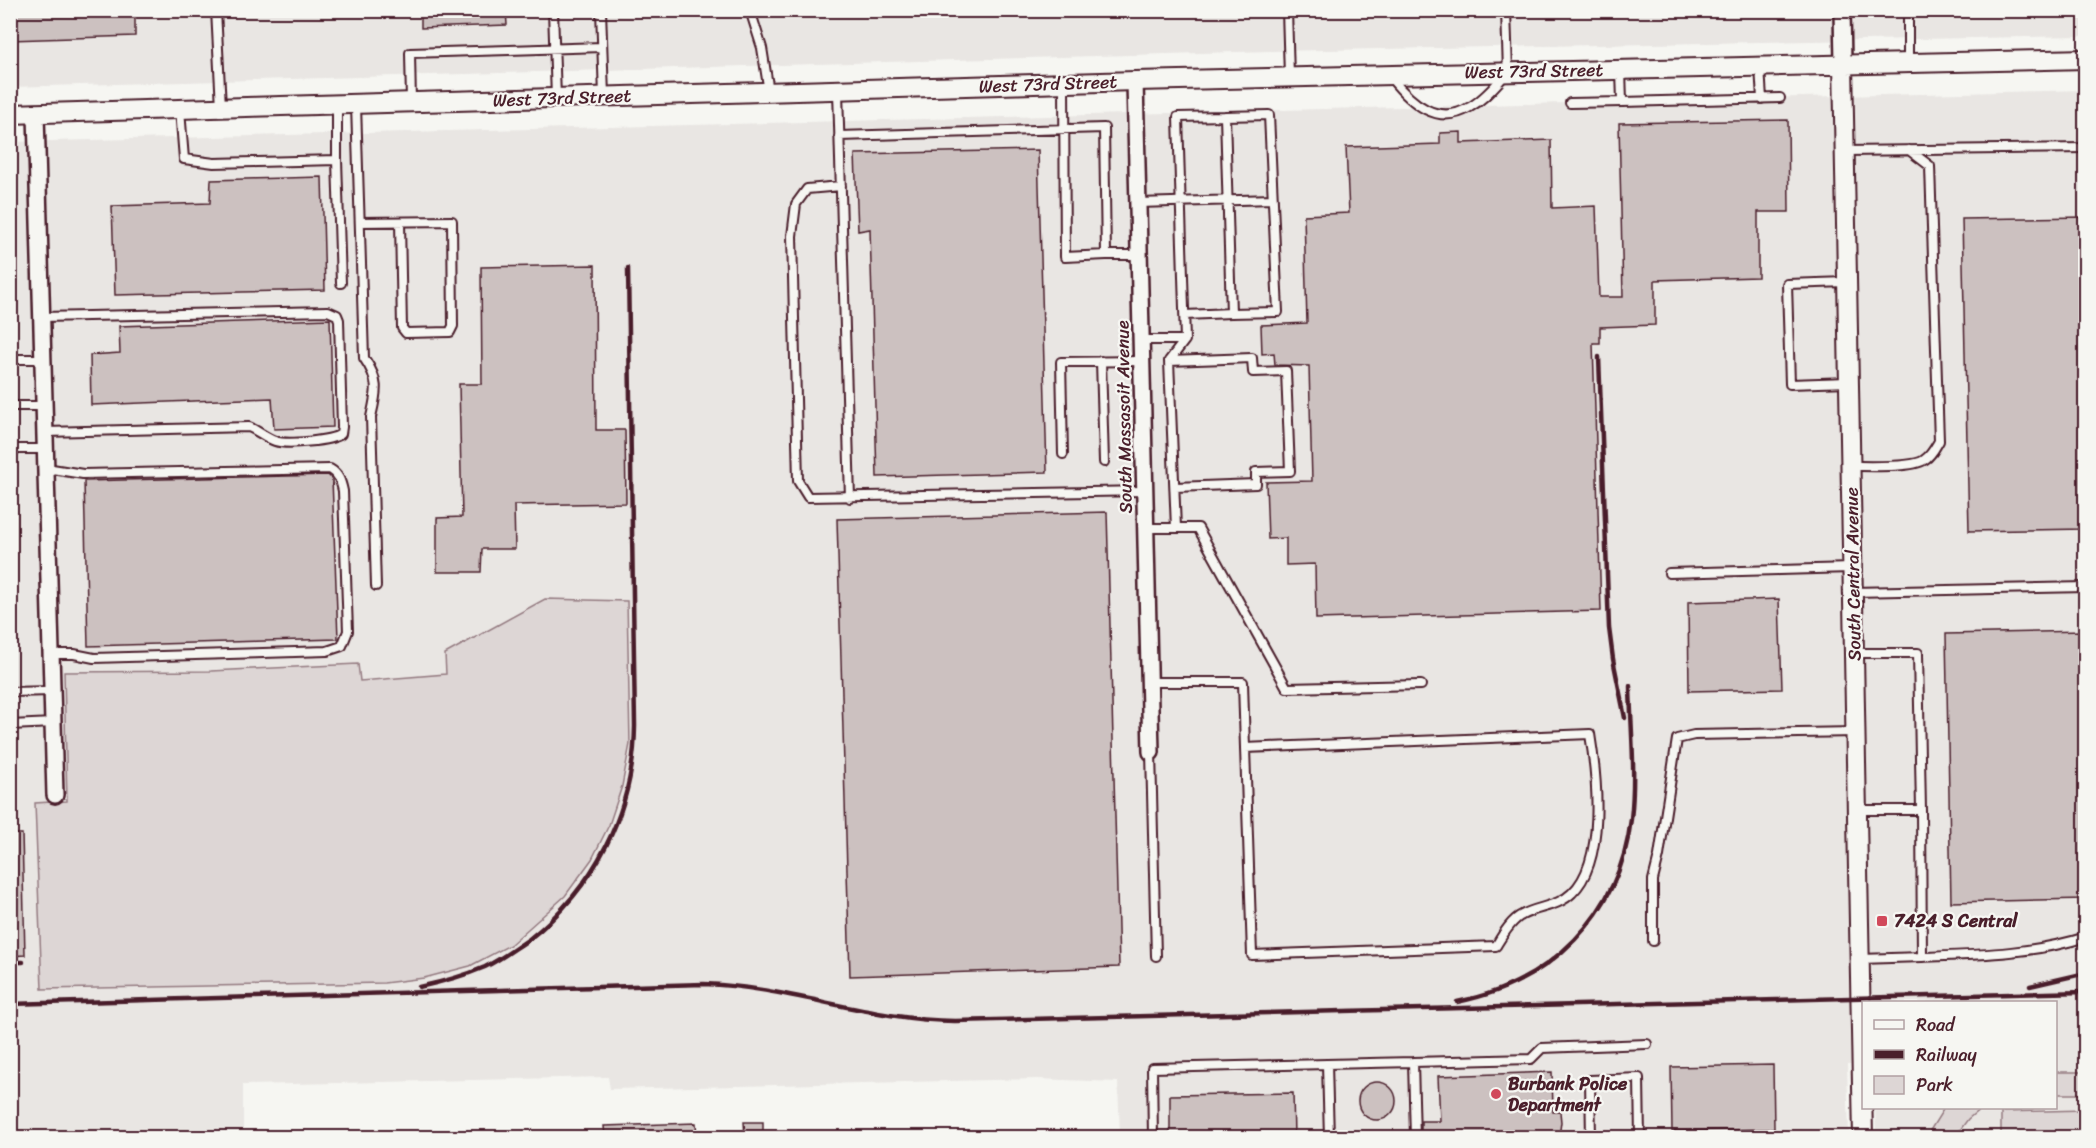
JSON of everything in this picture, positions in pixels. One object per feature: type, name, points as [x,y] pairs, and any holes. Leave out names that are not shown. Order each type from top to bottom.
[{"type":"street","name":"South Central Avenue","points":[[1842,10],[1862,1092]]},
{"type":"street","name":"West 73rd Street","points":[[10,114],[1135,81],[2085,59]]},
{"type":"street","name":"South Massasoit Avenue","points":[[1135,81],[1151,752]]},
{"type":"street","points":[[36,114],[55,795]]},
{"type":"street","name":"South Central Avenue","points":[[1862,1109],[1863,1137]]},
{"type":"lane","points":[[216,10],[221,107]]},
{"type":"lane","points":[[553,10],[556,98]]},
{"type":"lane","points":[[601,10],[604,96]]},
{"type":"lane","points":[[750,10],[762,48],[769,92]]},
{"type":"lane","points":[[1287,10],[1289,78]]},
{"type":"lane","points":[[1388,75],[1412,101],[1426,111],[1441,115],[1456,114],[1469,108],[1508,72],[1506,10]]},
{"type":"lane","points":[[1908,10],[1908,62]]},
{"type":"lane","points":[[411,102],[410,53],[602,47]]},
{"type":"lane","points":[[1760,65],[1762,99]]},
{"type":"lane","points":[[1621,69],[1622,102]]},
{"type":"lane","points":[[1064,84],[1065,257],[1139,255]]},
{"type":"lane","points":[[838,90],[850,498]]},
{"type":"lane","points":[[1570,103],[1780,98]]},
{"type":"lane","points":[[356,103],[364,358],[374,372],[377,391],[371,417],[376,586]]},
{"type":"lane","points":[[337,104],[341,283]]},
{"type":"lane","points":[[180,109],[184,159],[214,163],[337,160]]},
{"type":"lane","points":[[1225,116],[1231,313]]},
{"type":"lane","points":[[1176,528],[1169,361],[1185,340],[1178,117],[1269,116],[1278,312],[1185,315]]},
{"type":"lane","points":[[839,136],[1104,128],[1106,255]]},
{"type":"lane","points":[[1845,152],[2085,148]]},
{"type":"lane","points":[[1851,466],[1912,465],[1923,461],[1933,452],[1939,441],[1930,166],[1909,150]]},
{"type":"lane","points":[[841,186],[807,189],[796,204],[792,236],[798,481],[808,497],[850,498],[1145,490]]},
{"type":"lane","points":[[1138,203],[1273,199]]},
{"type":"lane","points":[[360,222],[452,221],[453,326],[450,332],[406,333],[402,328],[400,222]]},
{"type":"lane","points":[[1847,282],[1787,284],[1787,295],[1790,384],[1849,382]]},
{"type":"lane","points":[[42,318],[328,311],[337,315],[339,320],[342,427],[341,434],[334,439],[291,442],[276,441],[249,427],[45,432]]},
{"type":"lane","points":[[1142,340],[1185,340]]},
{"type":"lane","points":[[1169,361],[1252,358],[1253,372],[1286,371],[1290,443],[1290,471],[1256,472],[1256,484],[1175,486]]},
{"type":"lane","points":[[10,360],[43,359]]},
{"type":"lane","points":[[1101,361],[1104,462]]},
{"type":"lane","points":[[1063,454],[1061,362],[1143,361]]},
{"type":"lane","points":[[10,406],[44,406]]},
{"type":"lane","points":[[10,449],[45,449]]},
{"type":"lane","points":[[46,468],[83,474],[281,469],[335,472],[340,479],[343,491],[348,631],[342,646],[327,651],[94,658],[74,654],[52,654]]},
{"type":"lane","points":[[1146,528],[1198,528],[1287,688],[1420,685]]},
{"type":"lane","points":[[1669,573],[1852,568]]},
{"type":"lane","points":[[1853,592],[2085,587]]},
{"type":"lane","points":[[1854,653],[1918,653],[1922,957]]},
{"type":"lane","points":[[1150,681],[1244,682],[1245,748],[1252,955],[1496,946],[1521,915],[1552,906],[1572,893],[1584,875],[1593,853],[1595,775],[1590,734],[1245,748]]},
{"type":"lane","points":[[10,692],[53,691]]},
{"type":"lane","points":[[10,725],[54,723]]},
{"type":"lane","points":[[1653,941],[1653,880],[1659,856],[1677,739],[1694,735],[1856,732]]},
{"type":"lane","points":[[1151,752],[1156,956]]},
{"type":"lane","points":[[1858,810],[1921,810]]},
{"type":"lane","points":[[1859,959],[1991,954],[2068,943],[2085,937]]},
{"type":"lane","points":[[1153,1137],[1152,1068],[1531,1059],[1542,1048],[1647,1044]]},
{"type":"lane","points":[[1413,1062],[1415,1137]]},
{"type":"lane","points":[[1327,1064],[1329,1137]]},
{"type":"lane","points":[[1591,1137],[1590,1080],[1639,1078],[1641,1137]]},
{"type":"shaded area","points":[[2085,10],[2086,36],[1271,51],[11,87],[10,11]]},
{"type":"shaded area","points":[[2085,90],[2085,1137],[1876,1137],[1875,1109],[2057,1109],[2057,1001],[1862,1001],[1862,1063],[1847,1064],[1849,1137],[1120,1137],[1118,1082],[1037,1079],[610,1089],[608,1077],[243,1085],[243,1135],[136,1138],[11,1137],[10,142]]},
{"type":"green space","points":[[545,599],[627,601],[630,744],[622,786],[609,825],[592,859],[565,896],[510,945],[470,966],[424,978],[384,983],[42,989],[35,803],[67,801],[64,672],[211,671],[358,664],[360,681],[446,674],[445,654]]},
{"type":"green space","points":[[2057,1072],[2085,1072],[2085,1094],[2057,1094]]},
{"type":"green space","points":[[1943,1109],[1980,1109],[1968,1119],[1955,1137],[1926,1137]]},
{"type":"green space","points":[[2085,1110],[2085,1137],[2001,1137],[2001,1112]]},
{"type":"building","points":[[10,10],[135,10],[135,36],[10,40]]},
{"type":"building","points":[[421,10],[506,10],[507,25],[421,28]]},
{"type":"building","points":[[1788,120],[1789,212],[1758,212],[1758,277],[1655,280],[1655,325],[1600,327],[1600,343],[1593,343],[1601,611],[1316,619],[1315,564],[1286,565],[1286,538],[1268,539],[1266,482],[1312,481],[1309,366],[1275,365],[1274,353],[1262,354],[1261,325],[1307,323],[1304,215],[1349,213],[1346,147],[1440,144],[1440,133],[1461,132],[1461,143],[1551,140],[1552,208],[1596,206],[1599,297],[1623,297],[1619,123]]},
{"type":"building","points":[[1038,150],[1047,472],[877,477],[870,229],[858,231],[855,154]]},
{"type":"building","points":[[322,177],[325,290],[115,295],[112,206],[210,203],[211,180]]},
{"type":"building","points":[[2085,217],[2085,529],[1969,531],[1962,219]]},
{"type":"building","points":[[595,265],[596,430],[625,430],[626,503],[514,505],[515,549],[482,549],[481,572],[437,572],[437,518],[462,517],[459,384],[482,384],[481,267]]},
{"type":"building","points":[[330,319],[333,427],[274,429],[272,398],[91,405],[90,355],[120,353],[119,326]]},
{"type":"building","points":[[328,475],[332,479],[338,639],[88,646],[84,481]]},
{"type":"building","points":[[1107,512],[1119,967],[850,976],[837,519]]},
{"type":"building","points":[[1779,599],[1782,689],[1689,691],[1688,602]]},
{"type":"building","points":[[2085,631],[2085,899],[1951,902],[1946,634]]},
{"type":"building","points":[[10,834],[22,834],[25,955],[10,956]]},
{"type":"building","points":[[1773,1065],[1774,1129],[1672,1131],[1671,1067]]},
{"type":"building","name":"Burbank Police Department","points":[[1552,1072],[1553,1112],[1560,1112],[1559,1137],[1421,1137],[1421,1121],[1440,1121],[1438,1076]]},
{"type":"building","points":[[1377,1082],[1384,1083],[1390,1088],[1395,1094],[1395,1108],[1390,1114],[1384,1119],[1377,1120],[1370,1119],[1364,1114],[1359,1108],[1358,1101],[1359,1094],[1364,1088],[1370,1083]]},
{"type":"building","points":[[1293,1093],[1294,1137],[1170,1137],[1170,1095]]},
{"type":"building","points":[[744,1122],[763,1122],[763,1137],[745,1137]]},
{"type":"building","points":[[696,1123],[697,1137],[605,1137],[604,1126]]},
{"type":"railway","points":[[419,987],[461,976],[491,964],[528,940],[552,919],[573,897],[591,872],[606,845],[627,788],[633,757],[635,726],[628,268]]},
{"type":"railway","points":[[1599,357],[1609,628],[1625,718]]},
{"type":"railway","points":[[1457,1002],[1491,993],[1522,979],[1550,962],[1575,940],[1596,914],[1612,886],[1624,854],[1631,819],[1633,769],[1630,686]]},
{"type":"railway","points":[[10,962],[23,962]]},
{"type":"railway","points":[[2030,986],[2086,973]]},
{"type":"railway","points":[[10,1004],[704,984],[767,991],[892,1015],[955,1021],[2086,992]]},
{"type":"place","name":"7424 S Central","points":[[1882,921]]},
{"type":"place","name":"Burbank Police Department","points":[[1496,1094]]}]
